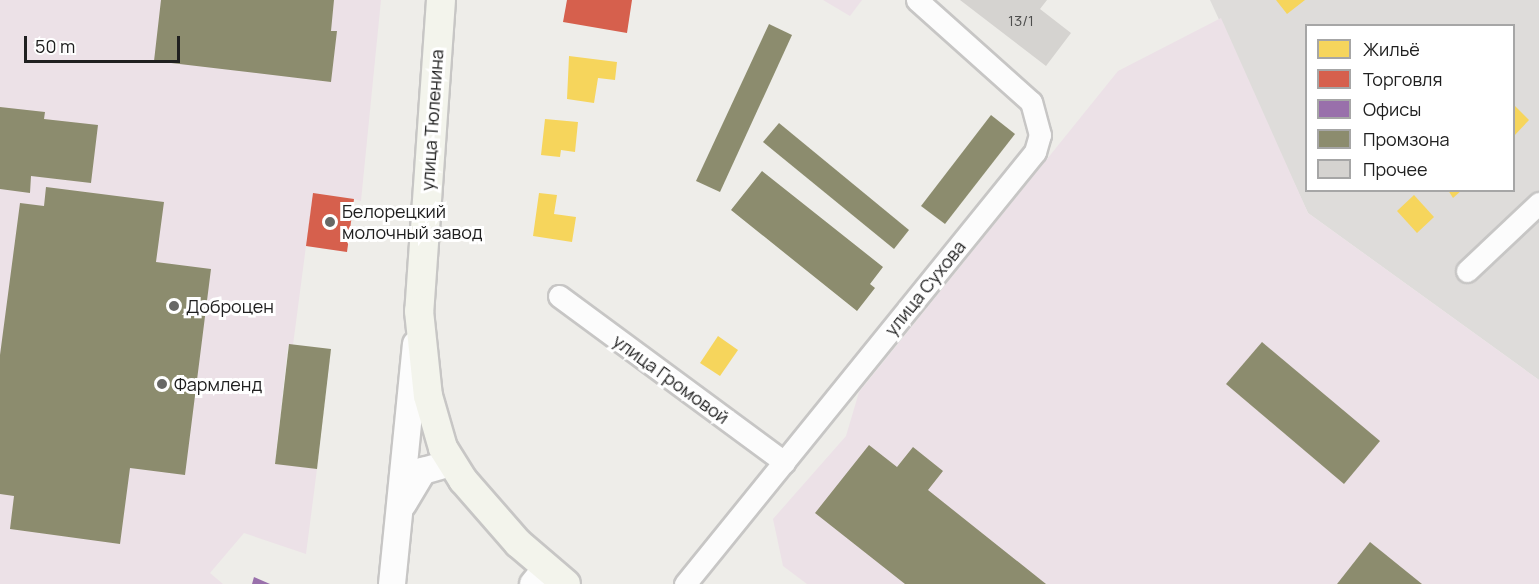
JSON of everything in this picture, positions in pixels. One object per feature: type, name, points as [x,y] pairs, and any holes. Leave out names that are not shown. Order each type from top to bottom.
[{"type":"main road","name":"улица Тюленина","points":[[441,0],[419,311],[428,396],[435,429],[451,463],[548,579]]},
{"type":"street","name":"улица Сухова","points":[[685,584],[1035,152],[1038,143],[1038,117],[1031,102],[917,0]]},
{"type":"street","points":[[1467,271],[1539,203]]},
{"type":"street","name":"улица Громовой","points":[[559,296],[784,462]]},
{"type":"street","name":"улица Тюленина","points":[[392,584],[419,311]]},
{"type":"street","points":[[398,515],[410,487],[423,471],[451,463]]},
{"type":"shaded area","points":[[0,0],[381,0],[361,201],[354,199],[347,252],[306,246],[293,345],[288,345],[275,463],[317,469],[306,554],[244,533],[210,573],[223,584],[0,584]]},
{"type":"shaded area","points":[[823,0],[862,0],[850,16]]},
{"type":"shaded area","points":[[1210,0],[1539,0],[1539,380],[1308,213]]},
{"type":"shaded area","points":[[1221,18],[1308,213],[1539,380],[1539,584],[807,584],[783,566],[773,519],[846,436],[859,392],[1118,71]]},
{"type":"building: Жильё","points":[[1276,0],[1305,0],[1287,14]]},
{"type":"building: Жильё","points":[[569,56],[617,62],[615,80],[598,78],[594,103],[567,99]]},
{"type":"building: Жильё","points":[[1515,106],[1529,120],[1515,135]]},
{"type":"building: Жильё","points":[[545,119],[578,122],[575,152],[561,150],[560,157],[541,155]]},
{"type":"building: Жильё","points":[[1449,192],[1460,192],[1453,198]]},
{"type":"building: Жильё","points":[[539,193],[557,195],[554,214],[576,217],[572,242],[533,236]]},
{"type":"building: Жильё","points":[[1414,195],[1434,217],[1417,233],[1397,211]]},
{"type":"building: Жильё","points":[[718,336],[738,350],[720,376],[700,363]]},
{"type":"building: Торговля","points":[[567,0],[632,0],[627,33],[563,22]]},
{"type":"building: Торговля","name":"Белорецкий молочный завод","points":[[313,193],[354,199],[347,252],[306,246]]},
{"type":"building: Офисы","points":[[254,577],[270,584],[252,584]]},
{"type":"building: Промзона","points":[[161,0],[334,0],[331,31],[337,31],[331,82],[154,61]]},
{"type":"building: Промзона","points":[[769,24],[792,35],[720,192],[696,181]]},
{"type":"building: Промзона","points":[[0,107],[45,112],[44,119],[98,125],[91,183],[31,176],[30,193],[0,189]]},
{"type":"building: Промзона","points":[[991,115],[1015,134],[945,224],[921,206]]},
{"type":"building: Промзона","points":[[779,123],[909,230],[894,249],[763,142]]},
{"type":"building: Промзона","points":[[762,171],[883,267],[870,284],[875,288],[857,311],[731,210]]},
{"type":"building: Промзона","points":[[46,187],[164,202],[156,262],[211,269],[185,475],[130,468],[120,544],[10,529],[14,496],[0,494],[0,355],[20,203],[44,206]]},
{"type":"building: Промзона","points":[[1262,342],[1380,441],[1344,484],[1226,384]]},
{"type":"building: Промзона","points":[[289,344],[331,349],[317,469],[275,464]]},
{"type":"building: Промзона","points":[[869,445],[897,467],[913,447],[943,471],[928,490],[1046,584],[905,584],[815,513]]},
{"type":"building: Промзона","points":[[1370,542],[1422,584],[1337,584]]},
{"type":"building: Прочее","points":[[960,0],[1047,0],[1040,9],[1071,33],[1046,66]]},
{"type":"place","name":"Белорецкий молочный завод","points":[[330,222]]},
{"type":"place","name":"Доброцен","points":[[174,306]]},
{"type":"place","name":"Фармленд","points":[[162,384]]}]
